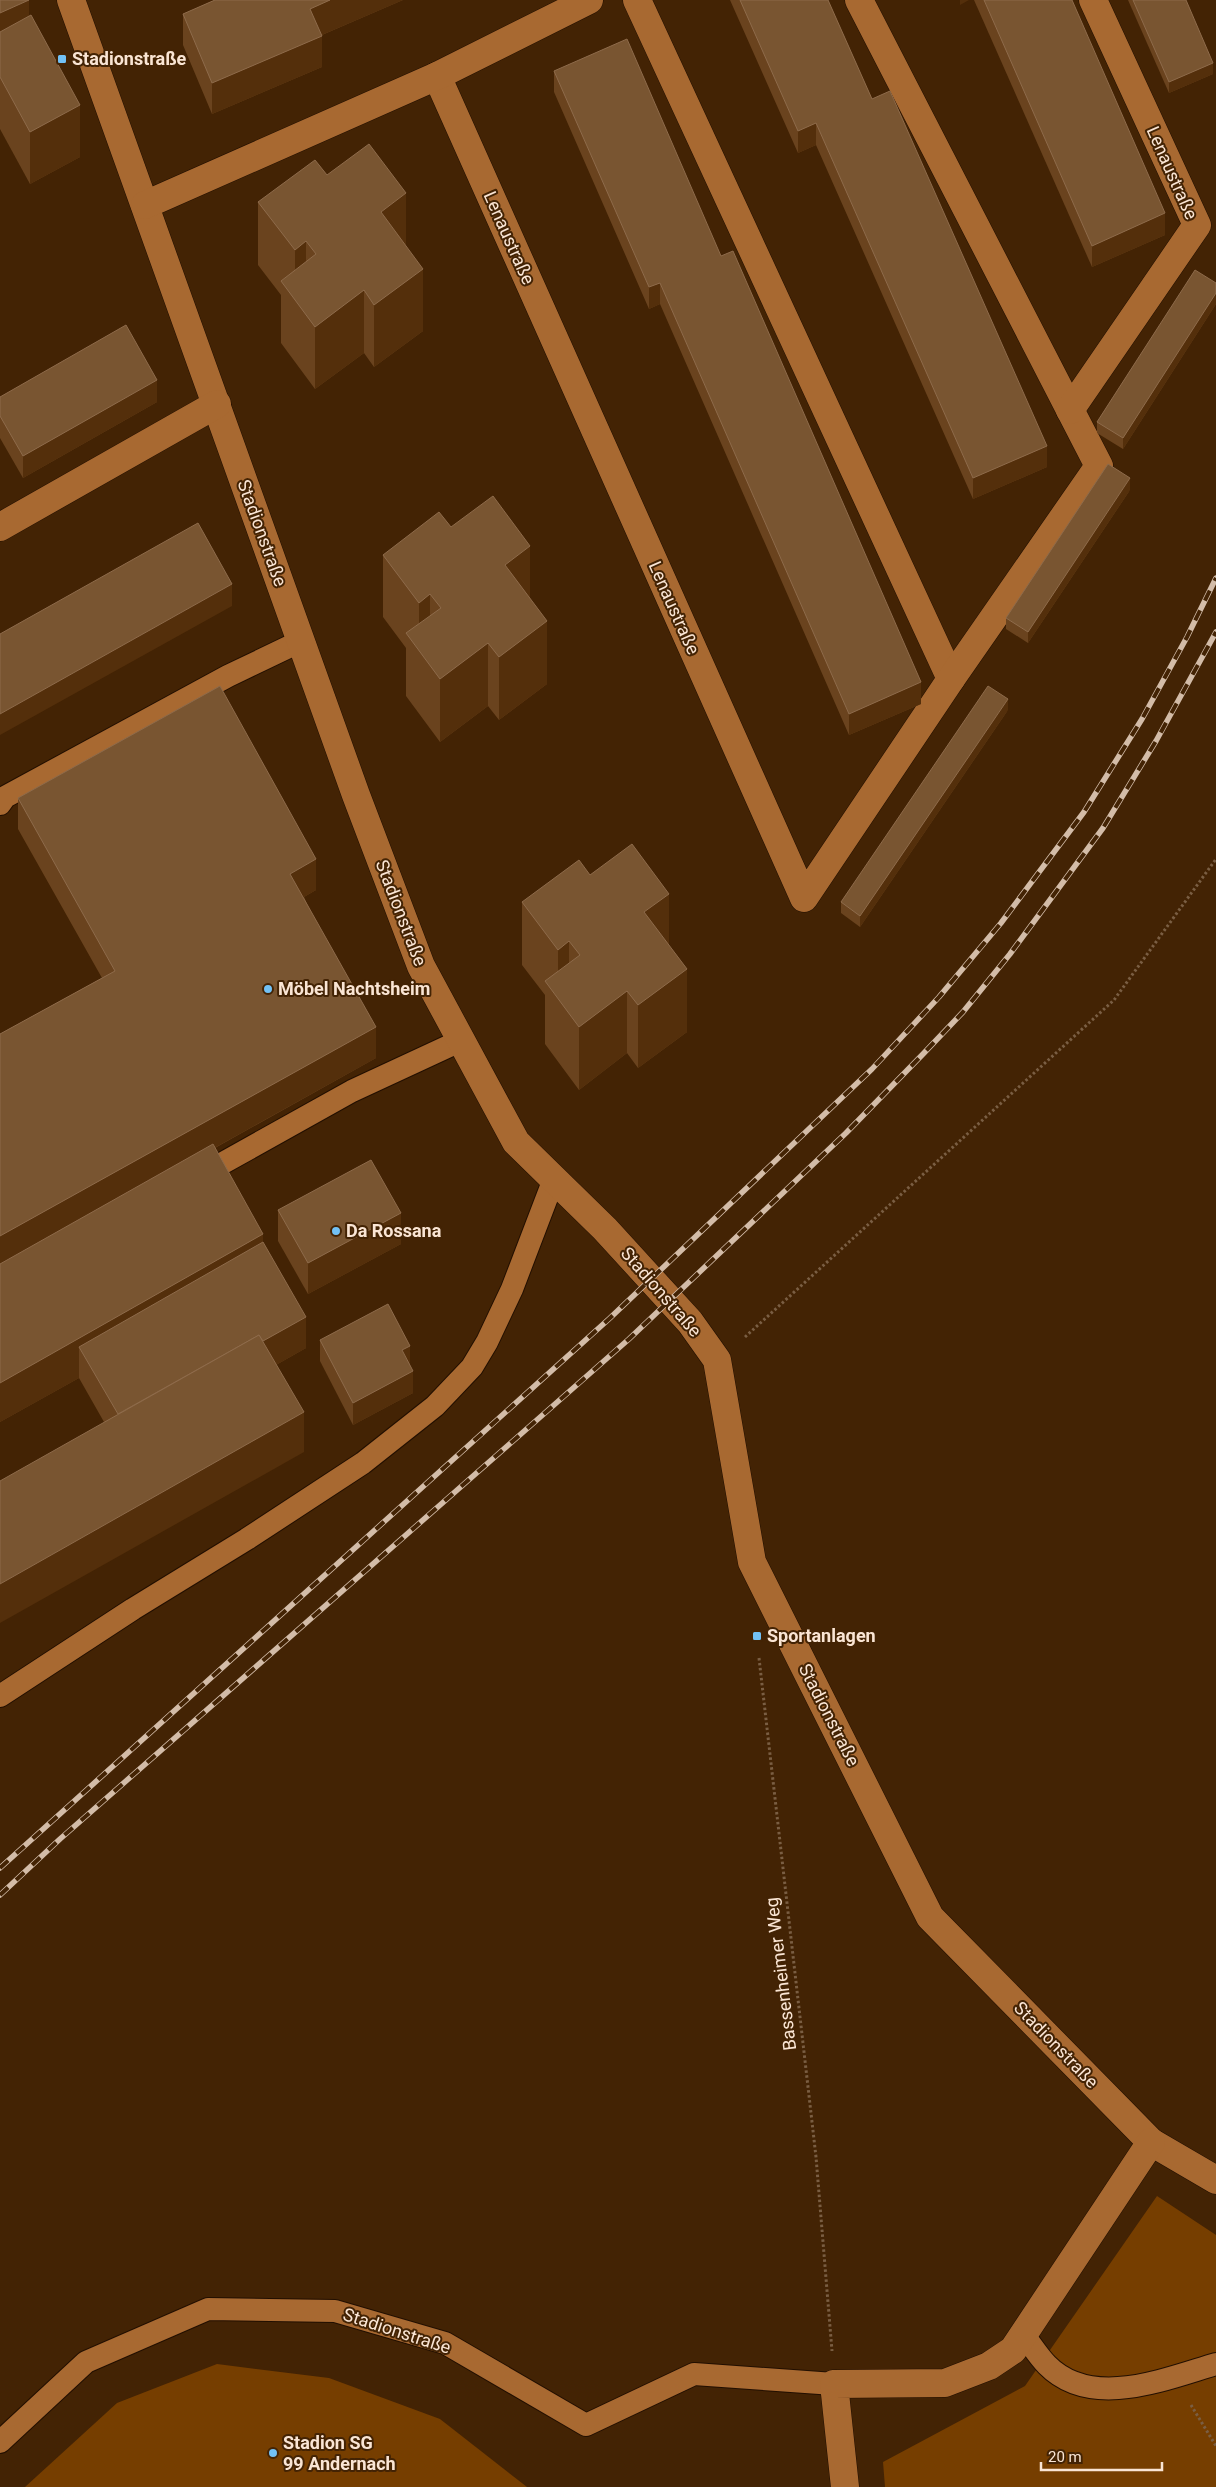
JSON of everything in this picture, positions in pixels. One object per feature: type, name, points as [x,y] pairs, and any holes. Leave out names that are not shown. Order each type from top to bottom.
[{"type":"street","name":"Stadionstraße","points":[[71,0],[301,641],[421,966],[516,1142],[605,1228],[690,1322],[717,1360],[752,1562],[930,1917],[1151,2142],[1216,2180]]},
{"type":"street","points":[[146,205],[437,76],[589,0]]},
{"type":"street","points":[[637,0],[951,679]]},
{"type":"street","name":"Lenaustraße","points":[[437,76],[804,898],[951,679],[1099,466],[859,0]]},
{"type":"street","name":"Lenaustraße","points":[[1070,410],[1197,225],[1093,0]]},
{"type":"street","points":[[0,527],[217,404]]},
{"type":"street","name":"Stadionstraße","points":[[834,2384],[945,2383],[989,2366],[1013,2350],[1151,2142]]},
{"type":"street","points":[[834,2384],[845,2487]]},
{"type":"lane","points":[[0,804],[5,797],[211,685],[301,641]]},
{"type":"lane","points":[[181,1187],[352,1091],[462,1040]]},
{"type":"lane","points":[[0,1696],[133,1608],[248,1539],[363,1463],[435,1406],[472,1367],[487,1342],[512,1289],[554,1179]]},
{"type":"lane","name":"Stadionstraße","points":[[0,2442],[86,2362],[208,2309],[335,2311],[444,2343],[586,2425],[694,2374],[834,2384]]},
{"type":"lane","points":[[1023,2334],[1048,2366],[1070,2380],[1100,2390],[1146,2385],[1216,2364]]},
{"type":"path","points":[[717,1360],[772,1314],[1114,1000],[1216,859]]},
{"type":"path","name":"Bassenheimer Weg","points":[[758,1652],[816,2157],[834,2384]]},
{"type":"path","points":[[1174,2376],[1216,2446]]},
{"type":"shaded area","points":[[1157,2196],[1216,2235],[1216,2487],[885,2487],[883,2462],[1025,2386]]},
{"type":"shaded area","name":"Stadion SG 99 Andernach","points":[[217,2364],[329,2378],[440,2419],[527,2487],[25,2487],[117,2403]]},
{"type":"building","points":[[0,0],[29,0],[0,13]]},
{"type":"building","points":[[215,0],[330,0],[310,9],[322,36],[212,83],[183,14]]},
{"type":"building","points":[[740,0],[828,0],[872,99],[890,91],[1047,446],[973,478],[816,123],[798,131]]},
{"type":"building","points":[[984,0],[1072,0],[1165,213],[1092,246]]},
{"type":"building","points":[[1133,0],[1186,0],[1213,63],[1169,82]]},
{"type":"building","points":[[31,15],[80,105],[30,132],[0,77],[0,32]]},
{"type":"building","points":[[627,39],[721,256],[733,251],[921,682],[849,714],[660,283],[649,287],[554,71]]},
{"type":"building","points":[[369,144],[406,193],[381,212],[423,269],[374,305],[364,290],[315,327],[281,281],[316,254],[306,241],[295,250],[258,202],[315,160],[327,175]]},
{"type":"building","points":[[1195,270],[1216,283],[1216,293],[1123,438],[1097,422]]},
{"type":"building","points":[[126,325],[157,380],[23,456],[0,416],[0,397]]},
{"type":"building","points":[[1108,464],[1130,478],[1028,632],[1006,618]]},
{"type":"building","points":[[493,496],[530,546],[505,565],[547,621],[499,657],[488,643],[440,679],[406,633],[441,608],[430,594],[419,603],[383,555],[439,512],[451,527]]},
{"type":"building","points":[[198,523],[232,584],[0,714],[0,634]]},
{"type":"building","points":[[220,686],[316,859],[290,874],[376,1027],[0,1236],[0,1034],[115,971],[18,798]]},
{"type":"building","points":[[988,686],[1008,699],[860,916],[841,902]]},
{"type":"building","points":[[632,844],[669,894],[644,912],[687,969],[638,1005],[627,991],[579,1027],[545,981],[580,955],[569,941],[558,950],[522,902],[579,860],[590,875]]},
{"type":"building","points":[[213,1144],[263,1234],[0,1383],[0,1264]]},
{"type":"building","points":[[371,1160],[401,1213],[308,1263],[278,1210]]},
{"type":"building","points":[[263,1242],[306,1317],[263,1341],[259,1335],[118,1414],[79,1347]]},
{"type":"building","points":[[388,1304],[410,1346],[402,1350],[413,1371],[353,1403],[320,1340]]},
{"type":"building","points":[[259,1335],[304,1412],[0,1584],[0,1481]]},
{"type":"railway","points":[[0,1868],[610,1318],[872,1069],[939,997],[1001,923],[1084,812],[1142,719],[1187,637],[1216,578]]},
{"type":"railway","points":[[0,1895],[60,1839],[629,1339],[846,1133],[924,1053],[963,1012],[1010,954],[1103,828],[1156,741],[1216,632]]},
{"type":"place","name":"Stadionstraße","points":[[62,59]]},
{"type":"place","name":"Möbel Nachtsheim","points":[[268,989]]},
{"type":"place","name":"Da Rossana","points":[[336,1231]]},
{"type":"place","name":"Sportanlagen","points":[[757,1636]]},
{"type":"place","name":"Stadion SG 99 Andernach","points":[[273,2453]]}]
